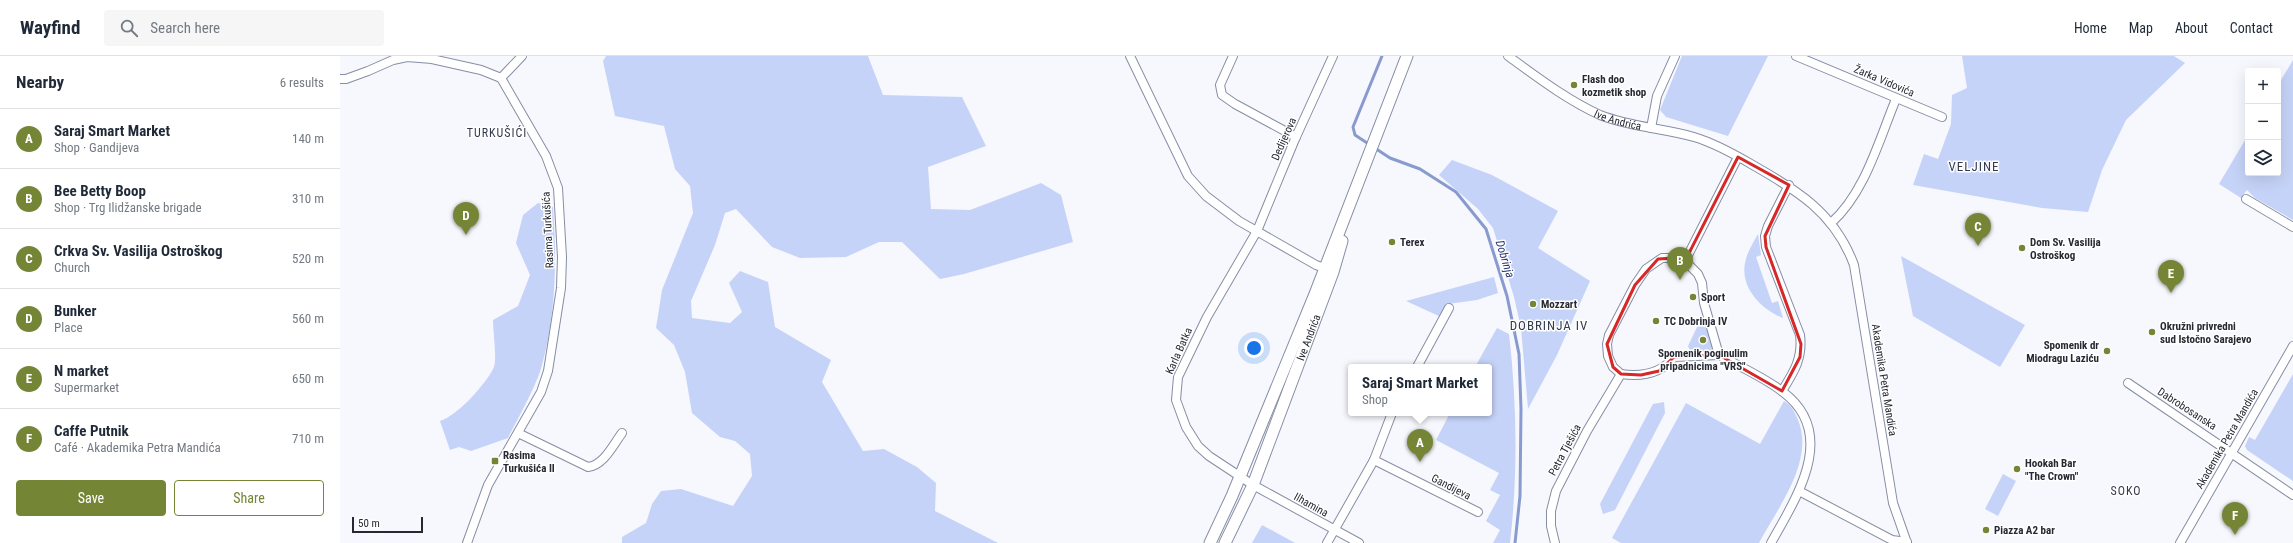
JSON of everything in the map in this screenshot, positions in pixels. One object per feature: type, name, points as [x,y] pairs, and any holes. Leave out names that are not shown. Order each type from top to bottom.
[{"type":"main road","name":"Ive Andrića","points":[[1225,543],[1252,485],[1329,270],[1366,161],[1407,56]]},
{"type":"main road","name":"Ive Andrića","points":[[1210,543],[1329,270]]},
{"type":"street","points":[[340,79],[346,79],[368,72],[393,60],[407,57],[432,59],[469,67],[502,78],[522,56]]},
{"type":"street","points":[[1130,56],[1188,176],[1221,208],[1257,231],[1329,270]]},
{"type":"street","points":[[1233,56],[1220,85],[1222,95],[1296,137]]},
{"type":"street","name":"Dedijerova","points":[[1257,231],[1296,137],[1333,56]]},
{"type":"street","name":"Ive Andrića","points":[[1508,56],[1546,83],[1600,114],[1651,128],[1696,137],[1738,157]]},
{"type":"street","points":[[1651,128],[1657,96],[1675,56]]},
{"type":"street","name":"Žarka Vidovića","points":[[1796,56],[1942,117]]},
{"type":"street","name":"Rasima Turkušića","points":[[467,543],[488,485],[541,392],[548,371],[561,288],[562,257],[558,188],[551,168],[502,78]]},
{"type":"street","points":[[1831,223],[1847,208],[1857,193],[1896,99]]},
{"type":"street","points":[[1685,261],[1738,157]]},
{"type":"street","name":"Akademika Petra Mandića","points":[[1738,157],[1789,185],[1810,201],[1831,223],[1848,249],[1854,265],[1893,503],[1907,542]]},
{"type":"street","points":[[1782,391],[1800,357],[1801,344],[1800,335],[1766,247],[1765,236],[1789,185]]},
{"type":"street","points":[[2246,199],[2293,226]]},
{"type":"street","name":"Karla Batka","points":[[1252,485],[1198,446],[1180,415],[1176,400],[1176,387],[1178,377],[1207,317],[1257,231]]},
{"type":"street","points":[[1719,355],[1704,303],[1702,283],[1692,267],[1685,261],[1668,257],[1658,259],[1646,269],[1635,285],[1607,344],[1610,362],[1622,374],[1633,376],[1653,373],[1665,367],[1674,357],[1719,355],[1782,391],[1801,413],[1809,438],[1808,468],[1799,491],[1771,543]]},
{"type":"street","points":[[1419,364],[1449,308]]},
{"type":"street","name":"Akademika Petra Mandića","points":[[2180,543],[2231,451],[2293,346]]},
{"type":"street","name":"Petra Tješića","points":[[1555,543],[1551,526],[1551,511],[1556,491],[1587,431],[1622,374]]},
{"type":"street","name":"Dabrobosanska","points":[[2128,383],[2231,451],[2293,495]]},
{"type":"street","points":[[1327,543],[1374,460],[1391,416]]},
{"type":"street","points":[[518,433],[588,467],[596,466],[601,462],[622,433]]},
{"type":"street","name":"Gandijeva","points":[[1374,460],[1478,512]]},
{"type":"street","name":"Ilhamina","points":[[1252,485],[1359,543]]},
{"type":"street","points":[[1799,491],[1892,540],[1907,542]]},
{"type":"highlighted area","points":[[1738,157],[1789,185],[1765,236],[1766,247],[1801,344],[1800,357],[1782,391],[1719,355],[1674,357],[1659,371],[1641,375],[1621,374],[1613,367],[1607,344],[1635,285],[1658,259],[1675,258],[1685,261]]},
{"type":"shaded area","points":[[606,56],[868,56],[883,95],[962,97],[986,146],[928,167],[931,209],[970,210],[1041,183],[1061,195],[1073,242],[964,274],[940,279],[902,242],[879,242],[846,257],[800,258],[772,247],[736,209],[725,213],[715,245],[691,301],[692,318],[730,323],[742,312],[729,283],[740,271],[768,282],[775,327],[831,360],[822,382],[863,451],[884,449],[917,467],[936,483],[935,511],[998,543],[622,543],[622,537],[646,523],[652,504],[661,491],[681,489],[733,506],[752,476],[750,454],[735,441],[720,437],[692,413],[685,372],[674,345],[656,328],[662,290],[693,213],[690,186],[675,169],[664,126],[615,116],[603,61]]},
{"type":"shaded area","points":[[1682,56],[1768,56],[1728,136],[1666,117],[1660,110]]},
{"type":"shaded area","points":[[1962,56],[2174,56],[2185,63],[2126,120],[2102,170],[2088,212],[2042,208],[1913,185],[1924,154],[1938,159],[1951,124],[1952,95],[1967,88]]},
{"type":"shaded area","points":[[2293,60],[2293,220],[2255,198],[2247,190],[2241,198],[2219,184],[2245,140],[2245,176],[2281,176],[2281,80]]},
{"type":"shaded area","points":[[1452,160],[1492,175],[1558,211],[1538,248],[1590,281],[1557,355],[1528,409],[1521,328],[1514,297],[1493,228],[1478,209],[1439,175]]},
{"type":"shaded area","points":[[538,203],[553,207],[555,247],[553,306],[547,345],[540,373],[532,392],[508,438],[471,451],[459,447],[450,450],[440,421],[455,413],[471,398],[494,367],[495,351],[493,320],[518,306],[530,275],[516,243],[523,215]]},
{"type":"shaded area","points":[[1758,234],[1761,255],[1756,257],[1772,303],[1778,301],[1783,318],[1760,304],[1749,289],[1746,281],[1744,272],[1746,259]]},
{"type":"shaded area","points":[[1901,256],[2025,325],[2000,367],[1913,316]]},
{"type":"shaded area","points":[[1494,277],[1498,293],[1477,300],[1448,304],[1441,317],[1406,301]]},
{"type":"shaded area","points":[[1701,325],[1708,329],[1713,350],[1691,353],[1688,346],[1697,327]]},
{"type":"shaded area","points":[[1497,328],[1509,334],[1514,386],[1516,438],[1513,517],[1510,543],[1493,543],[1500,530],[1486,521],[1500,495],[1490,490],[1499,473],[1436,440],[1448,416],[1492,416],[1492,364],[1477,364]]},
{"type":"shaded area","points":[[2293,374],[2293,481],[2247,450],[2245,446],[2249,437],[2255,440]]},
{"type":"shaded area","points":[[1784,401],[1792,409],[1798,420],[1802,436],[1802,451],[1792,483],[1759,543],[1621,543],[1612,538],[1686,403],[1760,444]]},
{"type":"shaded area","points":[[1664,402],[1665,413],[1615,510],[1603,514],[1600,504],[1653,404]]},
{"type":"shaded area","points":[[2003,474],[2016,481],[1998,516],[1985,509]]},
{"type":"shaded area","points":[[1262,525],[1295,543],[1252,543]]},
{"type":"waterway","name":"Dobrinja","points":[[1382,56],[1353,127],[1355,135],[1390,158],[1420,169],[1456,192],[1486,229],[1507,296],[1519,354],[1521,409],[1520,496],[1515,543]]},
{"type":"place","name":"Flash doo kozmetik shop","points":[[1574,85]]},
{"type":"place","name":"Bunker","points":[[466,235]]},
{"type":"place","name":"Terex","points":[[1392,242]]},
{"type":"place","name":"Crkva Sv. Vasilija Ostroškog","points":[[1978,246]]},
{"type":"place","name":"Dom Sv. Vasilija Ostroškog","points":[[2022,248]]},
{"type":"place","name":"Bee Betty Boop","points":[[1680,280]]},
{"type":"place","name":"N market","points":[[2171,293]]},
{"type":"place","name":"Sport","points":[[1693,297]]},
{"type":"place","name":"Mozzart","points":[[1533,304]]},
{"type":"place","name":"TC Dobrinja IV","points":[[1656,321]]},
{"type":"place","name":"Okružni privredni sud Istočno Sarajevo","points":[[2152,332]]},
{"type":"place","name":"Spomenik poginulim pripadnicima \"VRS\"","points":[[1703,340]]},
{"type":"place","name":"Spomenik dr Miodragu Laziću","points":[[2107,351]]},
{"type":"place","name":"Rasima Turkušića II","points":[[495,461]]},
{"type":"place","name":"Saraj Smart Market","points":[[1420,462]]},
{"type":"place","name":"Hookah Bar \"The Crown\"","points":[[2017,469]]},
{"type":"place","name":"Piazza A2 bar","points":[[1986,530]]},
{"type":"place","name":"Caffe Putnik","points":[[2235,535]]},
{"type":"district","name":"TURKUŠIĆI","points":[[497,133]]},
{"type":"district","name":"VELJINE","points":[[1974,166]]},
{"type":"district","name":"DOBRINJA IV","points":[[1549,325]]},
{"type":"district","name":"SOKO","points":[[2126,491]]}]
